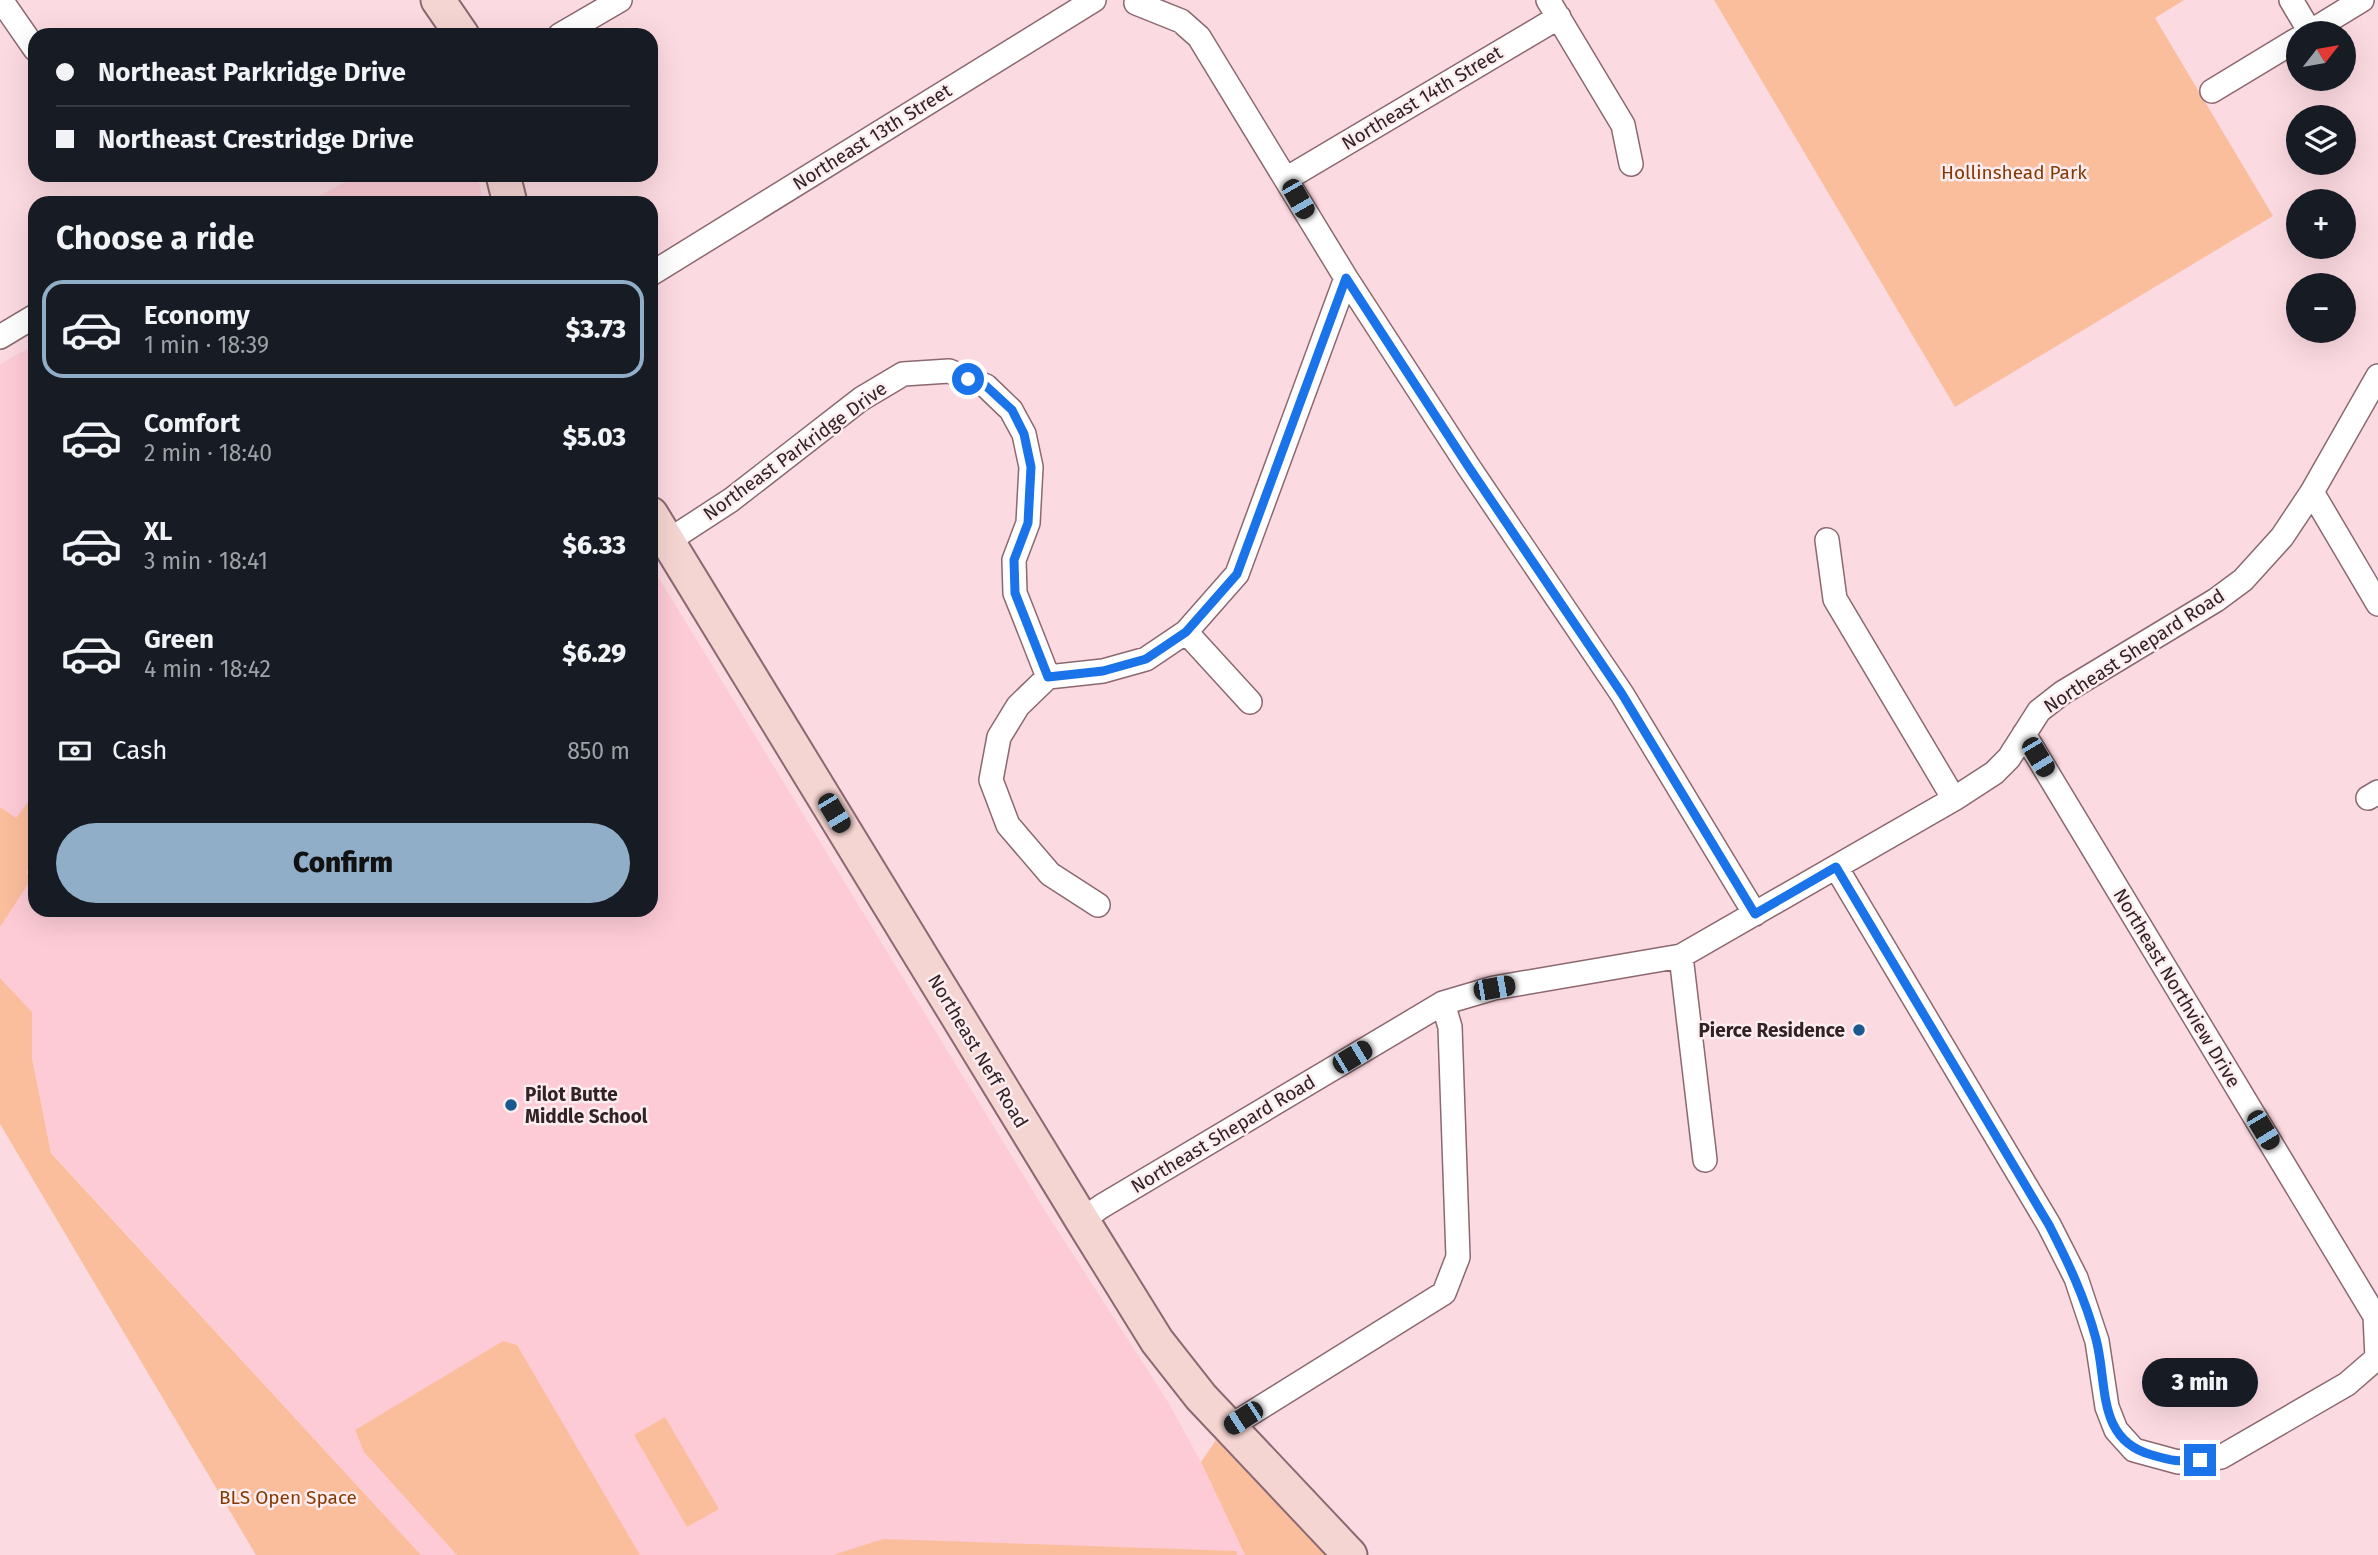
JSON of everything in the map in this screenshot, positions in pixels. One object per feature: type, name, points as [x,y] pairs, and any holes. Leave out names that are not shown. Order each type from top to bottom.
[{"type":"main road","points":[[438,0],[456,28]]},
{"type":"main road","name":"Northeast Neff Road","points":[[660,527],[1157,1341],[1229,1427],[1350,1555]]},
{"type":"street","points":[[1,0],[28,39]]},
{"type":"street","points":[[572,28],[620,0]]},
{"type":"street","name":"Northeast 13th Street","points":[[658,270],[1094,0]]},
{"type":"street","points":[[2291,0],[2299,21]]},
{"type":"street","points":[[2328,21],[2362,0]]},
{"type":"street","points":[[1132,1],[1181,21],[1199,37],[1346,278],[1468,466],[1622,694],[1755,914]]},
{"type":"street","points":[[1553,8],[1623,125],[1631,164]]},
{"type":"street","name":"Northeast 14th Street","points":[[1286,179],[1553,8]]},
{"type":"street","points":[[2213,91],[2286,47]]},
{"type":"street","points":[[1098,905],[1050,874],[1009,825],[991,780],[999,737],[1018,706],[1048,677],[1103,671],[1146,659],[1186,632],[1237,574],[1346,278]]},
{"type":"street","points":[[0,337],[28,320]]},
{"type":"street","name":"Northeast Parkridge Drive","points":[[660,527],[731,500],[861,399],[903,374],[950,372],[986,386],[1012,410],[1024,434],[1031,467],[1028,523],[1014,560],[1015,593],[1048,677]]},
{"type":"street","name":"Northeast Shepard Road","points":[[1082,1220],[1443,1003],[1494,988],[1681,956],[1954,799],[1994,773],[2009,758],[2039,711],[2217,600],[2243,580],[2282,537],[2312,492],[2378,376]]},
{"type":"street","points":[[2312,492],[2378,604]]},
{"type":"street","points":[[1827,540],[1835,599],[1954,799]]},
{"type":"street","points":[[1186,632],[1250,702]]},
{"type":"street","name":"Northeast Northview Drive","points":[[1836,867],[2049,1225],[2076,1278],[2096,1341],[2107,1408],[2116,1430],[2134,1450],[2178,1462],[2221,1457],[2347,1384],[2377,1358],[2375,1316],[2024,734]]},
{"type":"street","points":[[1681,956],[1705,1160]]},
{"type":"street","points":[[1229,1427],[1444,1293],[1458,1257],[1450,1027],[1443,1003]]},
{"type":"shaded area","points":[[346,182],[479,182],[482,196],[318,196]]},
{"type":"shaded area","name":"Pilot Butte Middle School","points":[[28,349],[28,917],[658,917],[658,576],[1047,1214],[1168,1402],[1201,1462],[1245,1555],[421,1555],[51,1152],[32,1058],[32,1012],[0,978],[0,364]]},
{"type":"green space","name":"Hollinshead Park","points":[[1714,0],[2184,0],[2155,18],[2273,216],[1955,407]]},
{"type":"green space","points":[[28,802],[28,884],[0,927],[0,807],[16,818]]},
{"type":"green space","name":"BLS Open Space","points":[[0,978],[32,1012],[32,1058],[51,1153],[421,1555],[256,1555],[0,1124]]},
{"type":"green space","points":[[503,1341],[517,1345],[640,1555],[457,1555],[364,1452],[355,1430]]},
{"type":"green space","points":[[665,1417],[719,1509],[687,1527],[634,1435]]},
{"type":"green space","points":[[1216,1440],[1325,1555],[1245,1555],[1201,1462]]},
{"type":"green space","points":[[883,1539],[1237,1551],[1237,1555],[833,1555]]},
{"type":"place","name":"Pierce Residence","points":[[1859,1030]]},
{"type":"place","name":"Pilot Butte Middle School","points":[[511,1105]]},
{"type":"route","points":[[968,379],[986,386],[1012,410],[1024,434],[1031,467],[1028,523],[1014,560],[1015,593],[1048,677],[1103,671],[1146,659],[1186,632],[1237,574],[1346,278],[1468,466],[1622,694],[1755,914],[1836,867],[2049,1225],[2076,1278],[2096,1341],[2107,1408],[2116,1430],[2134,1450],[2178,1462],[2200,1460]]}]
